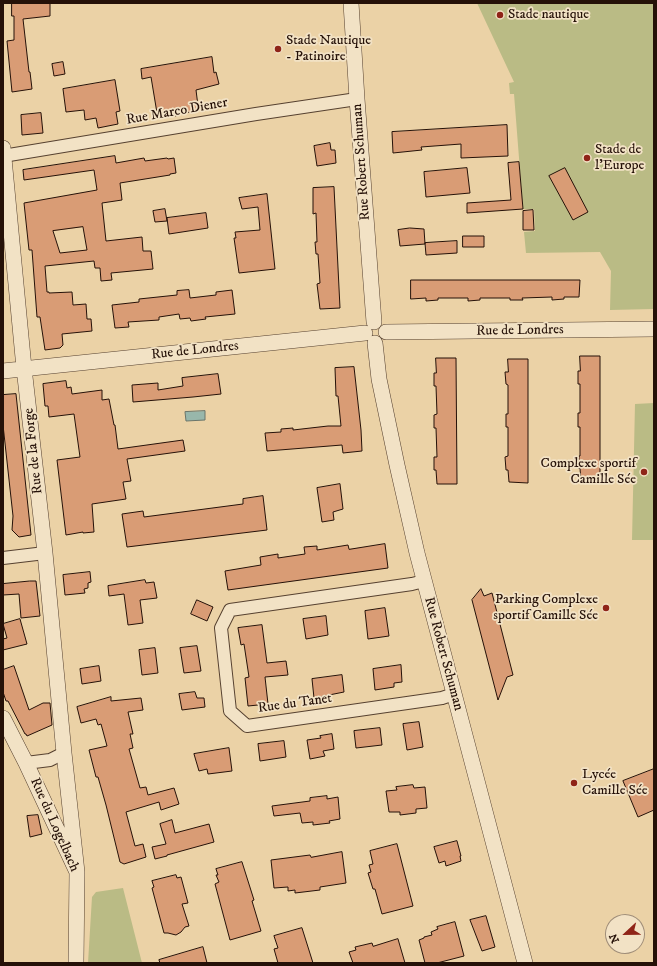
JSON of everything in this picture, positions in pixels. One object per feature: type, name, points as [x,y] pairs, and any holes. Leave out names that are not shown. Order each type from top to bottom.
[{"type":"street","name":"Rue Robert Schuman","points":[[351,3],[379,380],[424,581],[524,963]]},
{"type":"street","name":"Rue Marco Diener","points":[[3,156],[357,99]]},
{"type":"street","name":"Rue de la Forge","points":[[3,148],[24,368],[45,553],[77,872]]},
{"type":"street","name":"Rue de Londres","points":[[3,371],[375,332],[654,329]]},
{"type":"street","points":[[3,558],[45,553]]},
{"type":"street","name":"Rue du Tanet","points":[[424,581],[230,610],[221,628],[230,711],[247,726],[442,698],[454,694]]},
{"type":"street","name":"Rue du Logelbach","points":[[3,718],[26,763],[77,872],[76,963]]},
{"type":"street","points":[[26,763],[50,760],[64,754]]},
{"type":"green space","name":"Stade de l'Europe","points":[[477,3],[654,3],[654,309],[610,310],[611,271],[600,252],[526,253],[524,232],[535,231],[534,209],[523,209],[514,94],[510,94],[509,83],[514,82]]},
{"type":"green space","name":"Complexe sportif Camille Sée","points":[[654,403],[654,540],[632,540],[635,404]]},
{"type":"green space","points":[[123,888],[142,963],[88,963],[92,897],[96,892]]},
{"type":"shaded area","points":[[205,411],[205,420],[186,421],[185,412]]},
{"type":"building","points":[[12,3],[50,3],[50,16],[23,19],[32,89],[12,92],[7,41],[14,40],[14,16],[12,16]]},
{"type":"building","points":[[212,57],[214,73],[216,72],[219,84],[196,90],[197,110],[175,116],[175,114],[160,117],[160,113],[157,113],[151,77],[142,79],[141,69]]},
{"type":"building","points":[[63,62],[65,74],[54,76],[52,64]]},
{"type":"building","points":[[115,80],[120,111],[116,112],[118,124],[98,128],[96,118],[85,120],[84,110],[66,112],[63,89]]},
{"type":"building","points":[[41,113],[43,133],[22,135],[21,115]]},
{"type":"building","points":[[507,125],[508,156],[461,158],[461,144],[421,147],[422,150],[393,153],[392,132]]},
{"type":"building","points":[[330,143],[331,150],[335,150],[336,163],[317,166],[314,146]]},
{"type":"building","points":[[115,156],[116,163],[144,158],[145,161],[174,158],[176,173],[120,183],[122,200],[102,203],[106,241],[142,237],[143,251],[151,251],[153,269],[111,273],[112,280],[101,281],[100,268],[95,268],[94,261],[45,266],[47,292],[72,292],[73,305],[86,304],[87,319],[91,319],[92,331],[62,334],[63,345],[60,348],[45,350],[40,317],[37,317],[32,250],[29,250],[24,203],[97,190],[94,170],[24,180],[23,170]],"holes":[[[83,227],[87,250],[60,253],[53,231]]]},
{"type":"building","points":[[519,162],[523,209],[467,213],[467,203],[511,200],[508,163]]},
{"type":"building","points":[[467,168],[470,193],[426,197],[424,172]]},
{"type":"building","points":[[565,168],[588,212],[573,220],[549,176]]},
{"type":"building","points":[[334,187],[340,308],[320,309],[317,284],[320,283],[318,254],[316,254],[315,242],[317,242],[316,213],[313,214],[313,188]]},
{"type":"building","points":[[267,194],[275,269],[239,273],[234,238],[236,238],[235,232],[260,230],[258,207],[242,209],[239,198]]},
{"type":"building","points":[[165,209],[167,221],[155,222],[153,211]]},
{"type":"building","points":[[533,210],[534,230],[523,230],[523,211]]},
{"type":"building","points":[[206,213],[208,228],[169,234],[167,218]]},
{"type":"building","points":[[410,228],[424,229],[425,244],[400,246],[398,230]]},
{"type":"building","points":[[463,236],[484,236],[484,247],[463,247]]},
{"type":"building","points":[[457,241],[457,253],[426,255],[425,243]]},
{"type":"building","points":[[411,280],[580,280],[579,297],[564,297],[564,299],[552,300],[552,297],[522,298],[523,300],[510,300],[510,298],[480,298],[480,300],[468,301],[468,298],[438,298],[438,300],[426,301],[426,298],[411,299]]},
{"type":"building","points":[[189,290],[190,298],[216,295],[216,292],[232,290],[235,314],[205,317],[206,319],[191,321],[190,318],[180,319],[179,314],[159,317],[159,320],[128,322],[129,327],[115,328],[112,305],[139,302],[139,299],[177,295],[177,291]]},
{"type":"building","points":[[580,356],[600,356],[600,483],[581,483],[580,468],[579,469],[580,427],[578,427],[578,413],[580,413],[580,384],[578,384],[578,371],[580,371]]},
{"type":"building","points":[[436,358],[456,358],[457,484],[437,484],[436,470],[434,470],[434,457],[437,457],[436,428],[434,428],[434,415],[437,414],[436,386],[434,386]]},
{"type":"building","points":[[508,359],[528,359],[528,483],[509,482],[508,470],[506,470],[505,457],[508,456],[508,427],[506,427],[506,414],[508,414],[508,385],[506,384],[505,372],[508,372]]},
{"type":"building","points":[[354,367],[362,451],[343,453],[342,445],[267,451],[265,433],[281,432],[281,429],[293,428],[293,430],[341,426],[338,396],[336,396],[335,368]]},
{"type":"building","points":[[218,374],[221,394],[133,402],[132,385],[158,383],[158,390],[183,386],[182,378]]},
{"type":"building","points":[[66,381],[67,388],[71,387],[72,394],[102,390],[102,400],[109,399],[115,425],[118,449],[183,440],[185,451],[127,459],[131,481],[123,482],[126,499],[92,504],[94,532],[66,535],[57,460],[80,457],[74,414],[49,417],[48,406],[45,406],[43,384]]},
{"type":"building","points":[[16,394],[31,535],[19,537],[12,530],[13,516],[3,425],[3,395]]},
{"type":"building","points":[[340,484],[343,509],[333,512],[334,520],[322,522],[317,488]]},
{"type":"building","points":[[263,496],[267,530],[127,547],[122,514],[143,511],[144,517],[243,504],[243,499]]},
{"type":"building","points":[[385,544],[388,568],[228,590],[225,571],[261,565],[260,557],[278,554],[278,558],[305,554],[304,547],[317,546],[317,550],[348,545],[349,549]]},
{"type":"building","points":[[90,572],[91,582],[88,583],[88,588],[84,589],[85,593],[65,595],[63,575]]},
{"type":"building","points":[[145,580],[146,583],[154,582],[157,598],[140,600],[143,623],[128,625],[124,594],[109,596],[108,586]]},
{"type":"building","points":[[36,581],[40,616],[21,618],[19,594],[3,595],[3,584]]},
{"type":"building","points":[[481,589],[484,596],[492,593],[513,675],[507,677],[498,700],[472,600]]},
{"type":"building","points":[[197,600],[213,607],[207,621],[191,614]]},
{"type":"building","points":[[385,608],[389,636],[368,639],[365,611]]},
{"type":"building","points":[[326,616],[328,635],[306,639],[303,619]]},
{"type":"building","points":[[20,619],[27,644],[3,650],[3,639],[7,638],[3,624]]},
{"type":"building","points":[[262,625],[267,663],[286,661],[288,675],[265,677],[268,704],[248,706],[245,678],[249,677],[244,644],[241,645],[238,628]]},
{"type":"building","points":[[197,646],[201,671],[184,673],[180,648]]},
{"type":"building","points":[[155,648],[158,673],[142,675],[139,650]]},
{"type":"building","points":[[401,665],[402,682],[394,683],[394,687],[375,690],[373,669]]},
{"type":"building","points":[[14,666],[29,710],[43,703],[50,703],[52,725],[27,736],[8,701],[6,701],[3,692],[3,670]]},
{"type":"building","points":[[99,666],[101,681],[82,684],[80,669]]},
{"type":"building","points":[[342,675],[344,692],[314,698],[312,679]]},
{"type":"building","points":[[195,692],[197,698],[204,698],[205,707],[182,710],[179,694]]},
{"type":"building","points":[[111,697],[111,701],[141,698],[143,710],[128,712],[133,734],[130,734],[133,748],[129,749],[140,788],[146,787],[148,795],[174,788],[179,804],[161,810],[159,802],[126,812],[135,846],[143,844],[146,857],[124,864],[120,862],[106,805],[98,777],[96,777],[89,750],[107,746],[101,724],[98,725],[96,719],[81,723],[77,707]]},
{"type":"building","points":[[419,722],[423,747],[407,750],[403,724]]},
{"type":"building","points":[[380,728],[382,745],[356,748],[354,731]]},
{"type":"building","points":[[332,734],[334,749],[323,751],[325,756],[310,759],[307,740],[321,738],[320,736]]},
{"type":"building","points":[[284,741],[286,757],[260,761],[258,744]]},
{"type":"building","points":[[229,748],[232,771],[208,774],[207,769],[199,771],[194,754]]},
{"type":"building","points":[[654,769],[654,810],[638,817],[623,781]]},
{"type":"building","points":[[413,785],[414,788],[425,787],[427,808],[416,809],[416,813],[400,815],[400,812],[389,812],[386,791],[397,790],[396,787]]},
{"type":"building","points":[[327,796],[327,799],[338,797],[340,819],[329,821],[330,823],[313,825],[313,822],[302,823],[300,813],[274,816],[272,806],[310,801],[310,798]]},
{"type":"building","points":[[38,815],[42,834],[30,837],[27,816]]},
{"type":"building","points":[[172,820],[175,833],[209,824],[214,842],[155,859],[152,847],[166,844],[160,824]]},
{"type":"building","points":[[457,841],[461,861],[446,866],[445,861],[439,863],[434,847]]},
{"type":"building","points":[[397,844],[413,906],[382,914],[375,889],[373,889],[368,873],[371,872],[369,865],[373,864],[370,851]]},
{"type":"building","points":[[342,852],[346,883],[320,887],[320,890],[295,893],[295,890],[288,891],[288,887],[274,888],[271,860],[310,855],[311,857]]},
{"type":"building","points":[[242,862],[254,900],[252,901],[261,931],[230,940],[215,884],[219,882],[216,875],[218,875],[216,869]]},
{"type":"building","points":[[176,875],[177,878],[181,877],[188,903],[182,904],[189,926],[185,927],[176,935],[164,933],[152,888],[154,887],[152,881]]},
{"type":"building","points":[[486,916],[495,947],[482,951],[470,920]]},
{"type":"building","points":[[455,922],[464,956],[437,963],[425,963],[419,940],[432,935],[431,932],[438,929],[437,927]]},
{"type":"building","points":[[302,928],[313,963],[278,963],[274,949],[278,948],[274,936]]},
{"type":"building","points":[[398,939],[405,963],[353,963],[349,952],[356,950],[355,947],[372,943],[373,946]]},
{"type":"building","points":[[203,947],[207,963],[160,963],[159,960]]},
{"type":"place","name":"Stade nautique","points":[[500,15]]},
{"type":"place","name":"Stade Nautique - Patinoire","points":[[278,49]]},
{"type":"place","name":"Stade de l'Europe","points":[[587,158]]},
{"type":"place","name":"Complexe sportif Camille Sée","points":[[644,472]]},
{"type":"place","name":"Parking Complexe sportif Camille Sée","points":[[606,608]]},
{"type":"place","name":"Lycée Camille Sée","points":[[574,783]]}]
